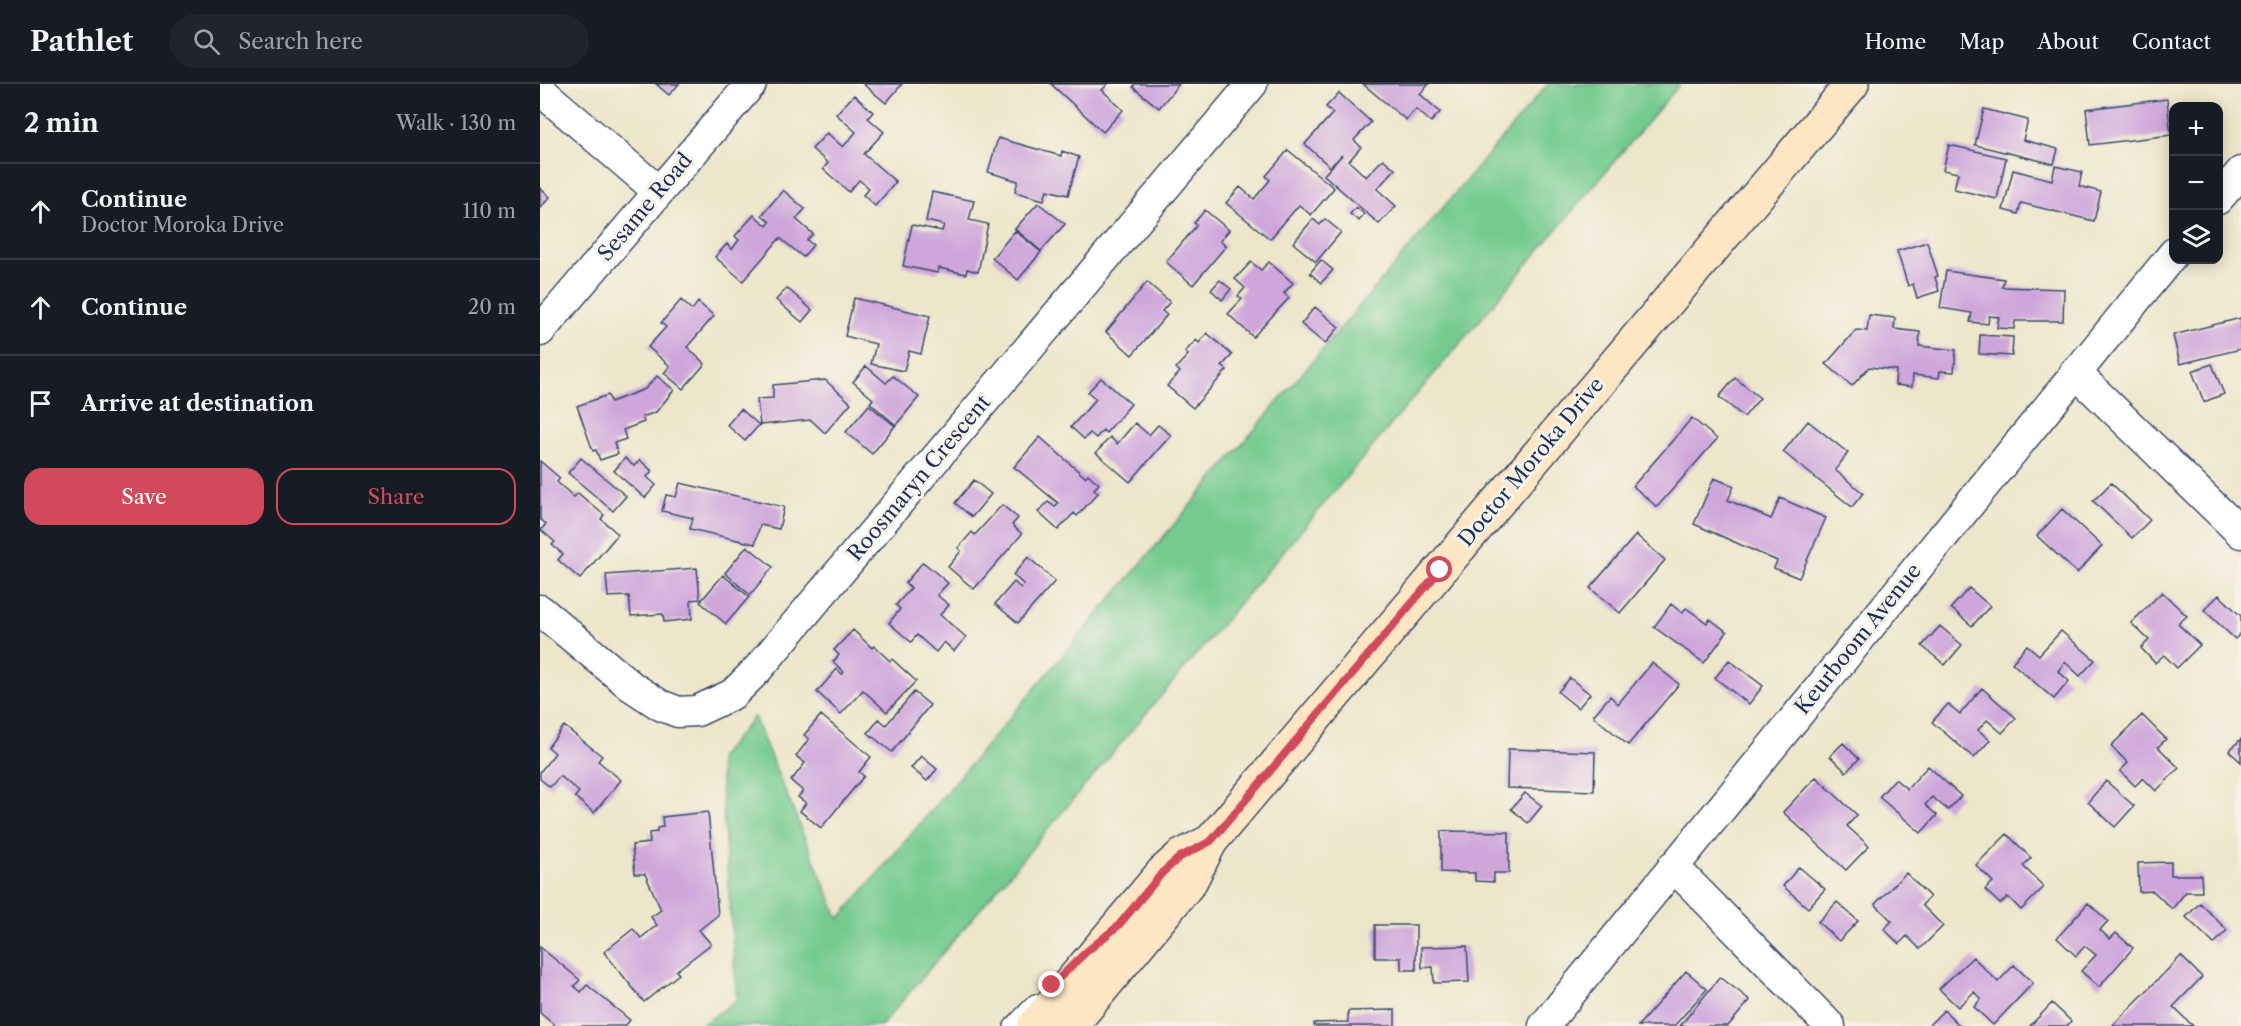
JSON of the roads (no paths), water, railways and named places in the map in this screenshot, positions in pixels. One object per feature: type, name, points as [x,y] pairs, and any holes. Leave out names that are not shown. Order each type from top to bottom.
[{"type":"main road","name":"Doctor Moroka Drive","points":[[1071,1026],[1190,882],[1211,841],[1852,84]]},
{"type":"main road","name":"Doctor Moroka Drive","points":[[1034,1026],[1163,872],[1180,857],[1211,841]]},
{"type":"street","name":"Sesame Road","points":[[540,331],[751,84]]},
{"type":"street","name":"Roosmaryn Crescent","points":[[540,610],[631,686],[660,705],[678,712],[697,711],[733,694],[765,661],[1252,84]]},
{"type":"street","points":[[540,90],[658,191]]},
{"type":"street","points":[[2223,193],[2241,171]]},
{"type":"street","name":"Keurboom Avenue","points":[[1544,1026],[2169,259]]},
{"type":"street","points":[[2075,372],[2241,533]]},
{"type":"street","points":[[1673,867],[1830,1026]]},
{"type":"lane","points":[[1012,1026],[1086,952],[1118,926]]}]
